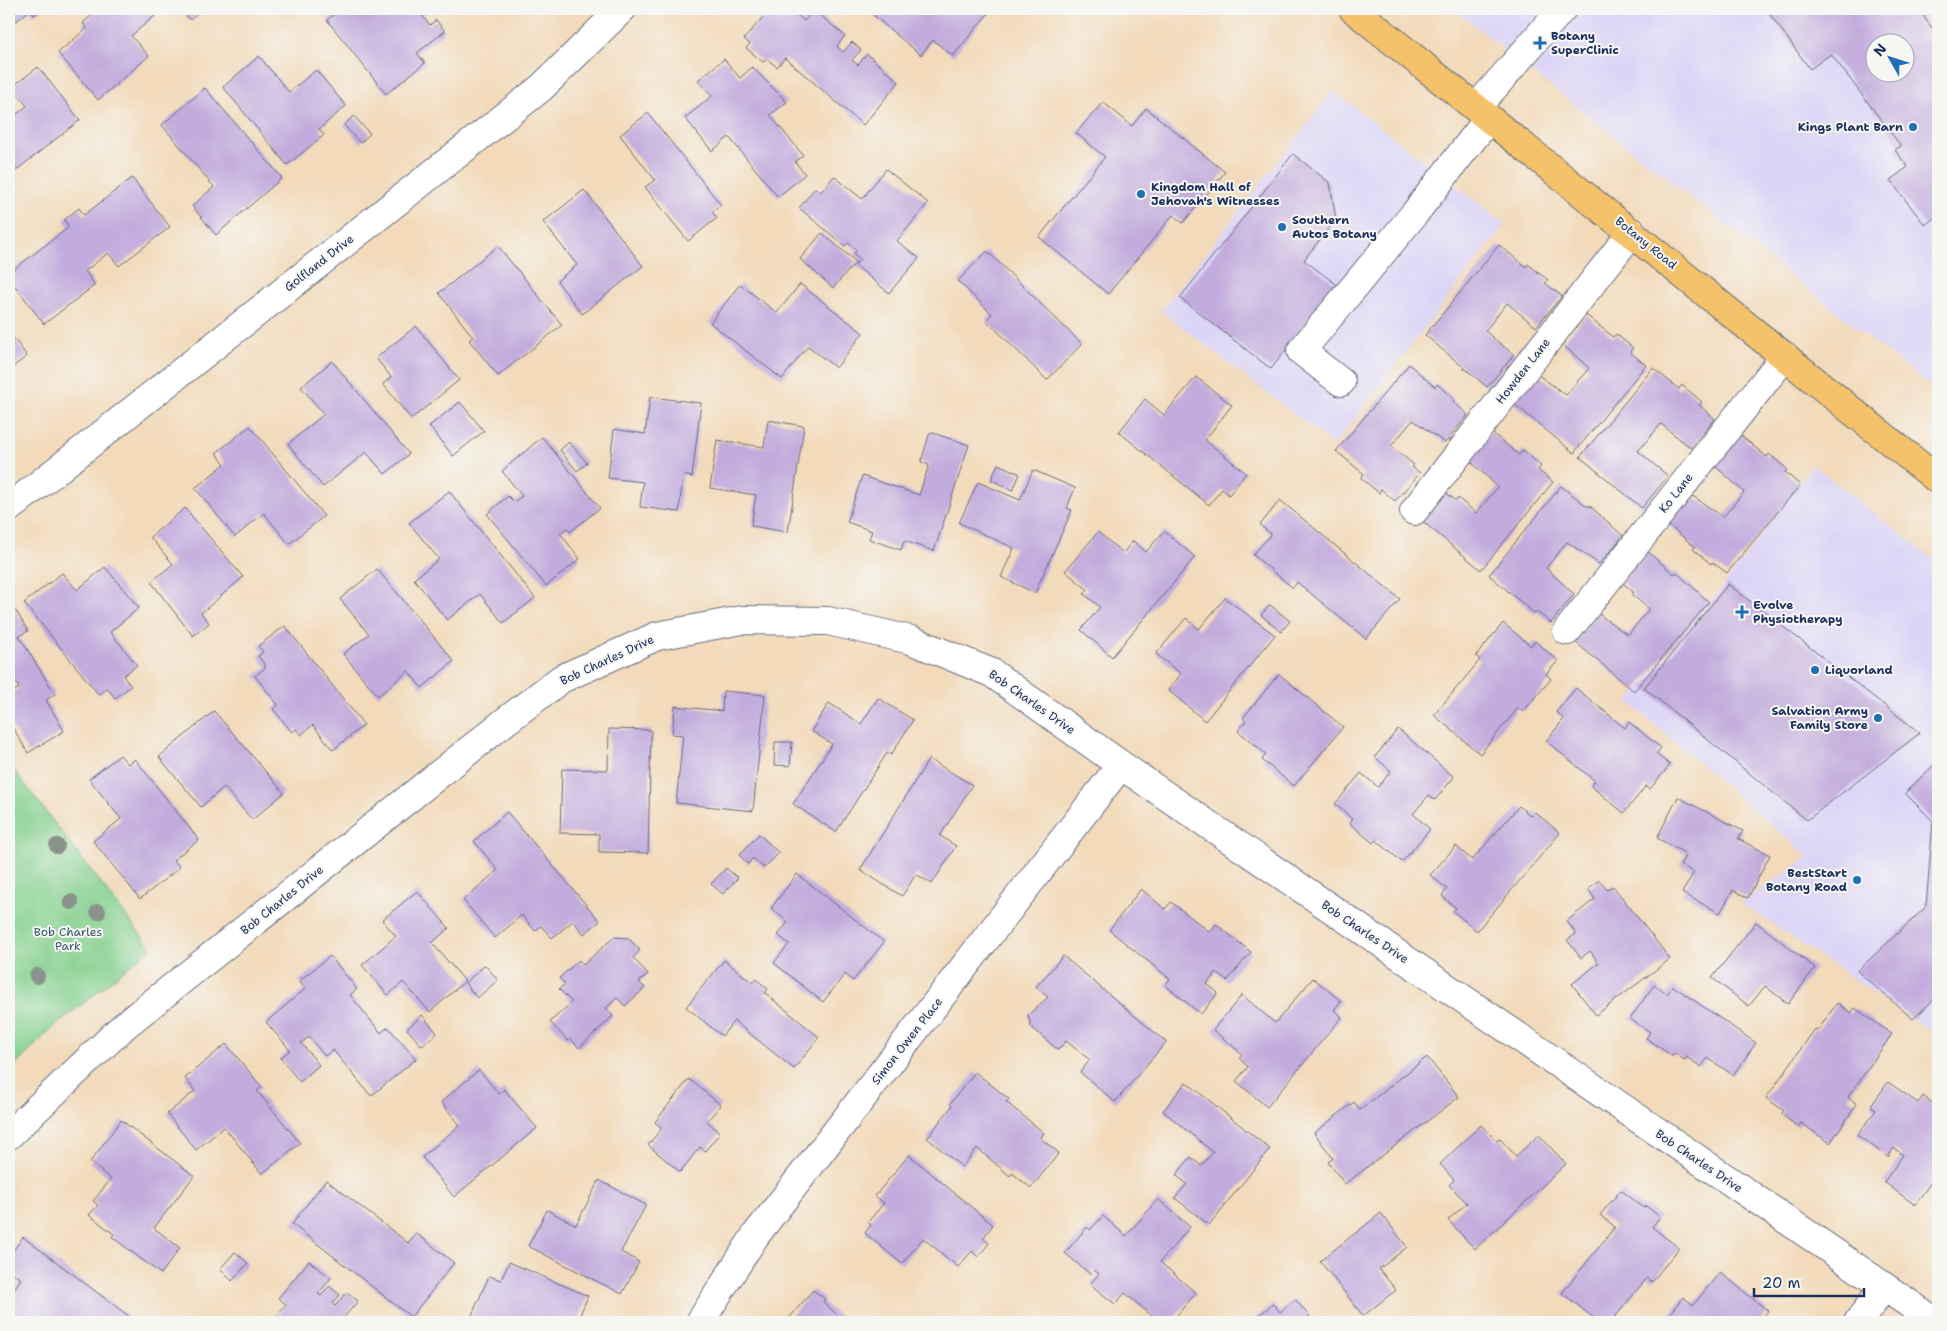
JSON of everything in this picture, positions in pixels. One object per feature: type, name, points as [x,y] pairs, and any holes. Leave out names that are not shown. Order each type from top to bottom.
[{"type":"main road","name":"Botany Road","points":[[1353,9],[1938,480]]},
{"type":"street","name":"Golfland Drive","points":[[9,508],[541,88],[622,9]]},
{"type":"street","points":[[1341,382],[1301,351],[1415,213],[1483,113],[1562,9]]},
{"type":"street","name":"Howden Lane","points":[[1414,511],[1632,232]]},
{"type":"street","name":"Ko Lane","points":[[1567,631],[1785,356]]},
{"type":"street","name":"Bob Charles Drive","points":[[9,1135],[124,1026],[561,679],[657,636],[742,620],[828,621],[911,640],[992,673],[1121,765],[1936,1322]]},
{"type":"street","name":"Simon Owen Place","points":[[700,1322],[755,1236],[1121,765]]},
{"type":"street","points":[[1858,1322],[1884,1287]]},
{"type":"shaded area","points":[[1454,9],[1938,9],[1938,392],[1540,78]]},
{"type":"shaded area","points":[[1333,91],[1505,224],[1334,445],[1161,311]]},
{"type":"shaded area","points":[[1813,465],[1938,563],[1938,1036],[1741,903],[1809,857],[1628,702],[1725,584]]},
{"type":"green space","name":"Bob Charles Park","points":[[9,764],[151,948],[48,1032],[9,1072]]},
{"type":"building","points":[[9,9],[43,9],[34,15],[30,10],[9,27]]},
{"type":"building","points":[[99,9],[163,9],[131,36],[149,56],[98,100],[58,53],[87,28],[83,23]]},
{"type":"building","points":[[180,9],[203,9],[190,20]]},
{"type":"building","points":[[340,9],[381,9],[387,16],[397,9],[427,9],[429,11],[422,16],[430,25],[436,20],[445,31],[417,53],[425,63],[386,94],[327,20]]},
{"type":"building","points":[[770,9],[790,9],[804,21],[814,10],[845,36],[837,46],[843,52],[852,42],[861,50],[852,60],[858,65],[867,54],[899,82],[863,125],[785,58],[777,67],[767,59],[763,62],[746,48],[750,44],[744,39]]},
{"type":"building","points":[[880,9],[992,9],[953,56],[933,40],[921,55],[874,16]]},
{"type":"building","name":"Kings Plant Barn","points":[[1766,9],[1918,9],[1938,36],[1938,215],[1925,225],[1890,180],[1908,167],[1895,150],[1901,146],[1831,54],[1810,69]]},
{"type":"building","points":[[259,56],[289,92],[316,70],[346,106],[319,129],[324,135],[287,165],[223,87]]},
{"type":"building","points":[[724,59],[740,78],[752,67],[787,102],[770,115],[803,155],[795,162],[805,174],[778,197],[729,137],[712,151],[685,118],[712,96],[698,80]]},
{"type":"building","points":[[38,67],[80,120],[9,176],[9,120],[27,106],[12,87]]},
{"type":"building","points":[[205,88],[282,178],[216,235],[192,206],[214,187],[162,125]]},
{"type":"building","name":"Kingdom Hall of Jehovah's Witnesses","points":[[1103,102],[1132,126],[1146,108],[1225,172],[1183,223],[1173,215],[1108,294],[1039,237],[1105,157],[1076,133]]},
{"type":"building","points":[[648,113],[721,205],[712,212],[717,218],[688,241],[645,187],[655,180],[620,135]]},
{"type":"building","points":[[354,116],[370,134],[360,143],[344,125]]},
{"type":"building","points":[[1293,154],[1330,183],[1336,219],[1304,260],[1337,285],[1271,369],[1180,298]]},
{"type":"building","points":[[886,169],[928,203],[897,241],[919,258],[889,293],[855,265],[860,259],[854,254],[857,250],[848,243],[845,246],[799,208],[815,188],[821,192],[834,176],[862,199]]},
{"type":"building","points":[[132,178],[170,227],[119,266],[108,253],[85,271],[95,285],[44,324],[9,278],[9,273],[69,227],[64,220],[79,208],[84,215]]},
{"type":"building","points":[[584,190],[643,266],[582,314],[557,281],[577,265],[543,222]]},
{"type":"building","points":[[822,233],[856,262],[833,288],[800,259]]},
{"type":"building","points":[[1499,245],[1526,267],[1528,264],[1548,280],[1545,283],[1562,296],[1536,327],[1507,303],[1485,331],[1514,355],[1487,387],[1425,335]]},
{"type":"building","points":[[498,246],[562,325],[498,376],[469,340],[473,337],[439,293]]},
{"type":"building","points":[[987,251],[1082,344],[1047,380],[986,320],[992,314],[958,281]]},
{"type":"building","points":[[740,284],[777,313],[800,284],[863,333],[836,368],[808,346],[782,379],[710,323]]},
{"type":"building","points":[[1586,315],[1613,337],[1616,334],[1633,348],[1630,352],[1646,365],[1574,453],[1513,403],[1537,374],[1566,395],[1589,368],[1562,344]]},
{"type":"building","points":[[416,326],[459,380],[411,419],[383,384],[391,377],[376,358]]},
{"type":"building","points":[[9,332],[27,356],[9,370]]},
{"type":"building","points":[[332,361],[409,454],[385,474],[366,452],[323,487],[288,444],[324,414],[301,387]]},
{"type":"building","points":[[1409,364],[1435,387],[1437,384],[1468,415],[1445,443],[1413,420],[1391,446],[1414,465],[1412,467],[1420,473],[1395,501],[1381,489],[1379,493],[1361,478],[1364,474],[1336,451]]},
{"type":"building","points":[[1653,368],[1679,389],[1682,385],[1702,402],[1699,405],[1715,419],[1691,448],[1661,424],[1638,451],[1668,476],[1642,508],[1580,457]]},
{"type":"building","points":[[1196,377],[1232,405],[1205,440],[1246,473],[1229,495],[1222,489],[1209,505],[1119,432],[1145,399],[1164,415]]},
{"type":"building","points":[[650,397],[701,403],[692,477],[683,475],[679,512],[640,507],[643,482],[608,478],[614,429],[645,434]]},
{"type":"building","points":[[460,402],[484,431],[453,456],[429,426]]},
{"type":"building","points":[[768,420],[804,426],[788,532],[751,526],[756,495],[710,488],[717,440],[764,447]]},
{"type":"building","points":[[250,426],[324,516],[289,544],[264,513],[235,537],[195,488],[225,464],[216,453]]},
{"type":"building","points":[[930,432],[969,445],[934,551],[904,541],[901,550],[869,539],[872,531],[847,522],[862,476],[919,495],[929,465],[921,462]]},
{"type":"building","points":[[1491,432],[1519,455],[1523,450],[1541,466],[1538,470],[1553,482],[1481,570],[1421,520],[1445,492],[1456,501],[1458,498],[1476,513],[1498,487],[1469,460]]},
{"type":"building","points":[[1739,434],[1767,457],[1769,454],[1787,469],[1785,472],[1800,485],[1727,573],[1712,562],[1711,564],[1693,549],[1695,547],[1666,523],[1690,494],[1723,517],[1744,492],[1714,465]]},
{"type":"building","points":[[542,437],[600,508],[570,532],[567,528],[560,533],[580,559],[546,586],[487,514],[508,496],[514,502],[522,496],[502,471]]},
{"type":"building","points":[[569,442],[587,463],[577,471],[560,450]]},
{"type":"building","points":[[998,464],[1020,474],[1013,490],[991,480]]},
{"type":"building","points":[[1033,470],[1075,488],[1067,508],[1072,510],[1035,593],[1001,577],[1014,548],[959,523],[978,482],[1020,500]]},
{"type":"building","points":[[1561,486],[1588,507],[1589,505],[1623,536],[1599,564],[1567,542],[1546,568],[1574,594],[1551,623],[1537,612],[1535,614],[1489,575]]},
{"type":"building","points":[[449,491],[535,598],[503,623],[480,594],[447,620],[414,579],[439,559],[409,523]]},
{"type":"building","points":[[1280,500],[1400,599],[1366,639],[1297,582],[1293,588],[1253,555],[1271,534],[1260,525]]},
{"type":"building","points":[[185,508],[243,577],[201,613],[209,623],[193,636],[151,582],[173,564],[150,537]]},
{"type":"building","points":[[1164,531],[1195,557],[1112,657],[1081,630],[1100,607],[1084,594],[1088,590],[1065,571],[1098,532],[1123,553],[1133,541],[1146,552]]},
{"type":"building","points":[[1648,552],[1674,574],[1676,572],[1709,602],[1634,691],[1574,641],[1597,613],[1628,635],[1649,609],[1631,594],[1633,592],[1622,582]]},
{"type":"building","points":[[105,567],[139,608],[110,632],[137,665],[123,676],[131,686],[115,698],[107,688],[99,695],[24,603],[62,573],[77,590]]},
{"type":"building","points":[[377,569],[454,661],[422,688],[408,671],[378,696],[343,654],[369,634],[340,599]]},
{"type":"building","points":[[1728,584],[1920,733],[1807,820],[1644,688]]},
{"type":"building","points":[[1225,598],[1275,635],[1205,721],[1168,690],[1181,674],[1156,654],[1186,618],[1199,629]]},
{"type":"building","points":[[1270,605],[1290,621],[1281,632],[1261,615]]},
{"type":"building","points":[[16,611],[28,631],[19,636],[55,694],[46,700],[64,731],[28,753],[9,721],[9,694],[19,688],[9,672],[9,615]]},
{"type":"building","points":[[1503,623],[1531,646],[1535,641],[1558,661],[1546,674],[1551,679],[1523,712],[1518,708],[1480,754],[1434,715],[1480,660],[1476,656]]},
{"type":"building","points":[[285,626],[364,725],[333,750],[313,725],[301,735],[296,729],[292,732],[273,709],[278,705],[255,676],[266,667],[258,656],[263,652],[258,646]]},
{"type":"building","points":[[1279,674],[1343,727],[1294,786],[1262,760],[1266,754],[1238,731],[1246,721],[1243,718]]},
{"type":"building","points":[[1576,688],[1625,728],[1629,722],[1661,748],[1656,754],[1670,765],[1650,789],[1646,786],[1624,813],[1591,786],[1595,781],[1546,741],[1564,719],[1556,712]]},
{"type":"building","points":[[723,691],[765,695],[753,811],[676,803],[683,735],[672,734],[675,706],[722,711]]},
{"type":"building","points":[[878,698],[913,720],[891,755],[887,753],[836,832],[793,804],[832,744],[811,731],[829,703],[861,724]]},
{"type":"building","points":[[214,711],[284,793],[252,820],[224,787],[201,807],[159,757]]},
{"type":"building","points":[[609,729],[651,730],[648,853],[599,852],[599,834],[560,833],[562,769],[608,770]]},
{"type":"building","points":[[1398,729],[1454,777],[1435,800],[1429,795],[1413,814],[1430,829],[1402,862],[1376,840],[1373,843],[1349,823],[1352,819],[1335,804],[1361,773],[1378,787],[1391,771],[1375,757]]},
{"type":"building","points":[[775,742],[792,742],[790,766],[774,765]]},
{"type":"building","points":[[120,755],[128,764],[135,759],[199,840],[173,860],[180,867],[140,899],[93,841],[121,819],[89,779]]},
{"type":"building","points":[[929,759],[972,785],[940,836],[956,846],[932,884],[916,874],[902,896],[860,870]]},
{"type":"building","points":[[1938,761],[1938,996],[1913,1019],[1857,971],[1926,907],[1933,821],[1905,793]]},
{"type":"building","points":[[1678,797],[1743,831],[1738,839],[1770,855],[1748,898],[1733,890],[1720,913],[1682,893],[1694,872],[1680,865],[1686,854],[1657,838]]},
{"type":"building","points":[[1519,806],[1531,816],[1535,812],[1560,833],[1477,931],[1453,911],[1456,908],[1442,896],[1447,889],[1430,875],[1456,846],[1472,860]]},
{"type":"building","points":[[507,812],[600,921],[584,934],[573,921],[552,938],[541,926],[535,931],[522,915],[495,938],[463,900],[498,870],[474,841]]},
{"type":"building","points":[[759,834],[779,853],[764,868],[753,858],[748,864],[739,855]]},
{"type":"building","points":[[726,868],[738,878],[723,894],[711,884]]},
{"type":"building","points":[[797,874],[884,942],[853,981],[845,974],[823,1002],[774,963],[789,944],[778,935],[788,922],[771,908]]},
{"type":"building","points":[[1599,880],[1607,890],[1613,886],[1670,959],[1596,1015],[1572,984],[1599,963],[1590,951],[1581,958],[1567,940],[1576,934],[1567,921],[1595,899],[1588,889]]},
{"type":"building","points":[[1141,889],[1165,909],[1171,902],[1210,932],[1216,924],[1251,952],[1227,981],[1216,972],[1207,984],[1218,993],[1201,1014],[1165,985],[1170,979],[1109,930]]},
{"type":"building","points":[[417,891],[449,928],[432,943],[465,981],[430,1012],[403,982],[388,995],[362,965],[396,936],[382,920]]},
{"type":"building","points":[[1756,922],[1815,968],[1788,1004],[1765,986],[1749,1006],[1712,978]]},
{"type":"building","points":[[614,937],[628,938],[640,950],[633,958],[648,974],[639,982],[645,988],[625,1006],[617,998],[606,1008],[613,1016],[579,1048],[571,1039],[568,1041],[550,1022],[572,1002],[559,989],[565,984],[559,978],[579,960],[583,965]]},
{"type":"building","points":[[330,956],[357,989],[350,995],[381,1033],[388,1027],[416,1059],[371,1096],[333,1050],[325,1056],[309,1037],[301,1043],[319,1065],[300,1082],[280,1058],[290,1050],[266,1022],[305,989],[299,981]]},
{"type":"building","points":[[1063,956],[1166,1042],[1115,1102],[1080,1072],[1090,1060],[1066,1041],[1058,1050],[1031,1027],[1028,1015],[1048,997],[1036,987]]},
{"type":"building","points":[[724,960],[753,983],[756,979],[768,989],[765,993],[819,1037],[794,1069],[734,1021],[722,1036],[686,1007]]},
{"type":"building","points":[[485,965],[498,980],[477,998],[465,983]]},
{"type":"building","points":[[1313,978],[1341,1001],[1334,1010],[1342,1017],[1267,1107],[1236,1081],[1248,1067],[1239,1058],[1242,1054],[1213,1030],[1242,995],[1275,1023]]},
{"type":"building","points":[[1654,985],[1667,994],[1673,986],[1756,1043],[1733,1075],[1708,1058],[1701,1067],[1687,1057],[1684,1060],[1675,1053],[1672,1056],[1646,1038],[1650,1032],[1630,1019]]},
{"type":"building","points":[[1837,1003],[1851,1013],[1855,1008],[1892,1034],[1848,1097],[1857,1104],[1830,1143],[1801,1123],[1798,1127],[1781,1114],[1784,1111],[1766,1098],[1815,1029],[1818,1030]]},
{"type":"building","points":[[422,1015],[437,1033],[422,1046],[407,1029]]},
{"type":"building","points":[[226,1044],[262,1087],[257,1091],[300,1143],[262,1174],[224,1127],[196,1150],[167,1114],[195,1091],[185,1078]]},
{"type":"building","points":[[1427,1057],[1459,1097],[1345,1184],[1328,1162],[1333,1158],[1314,1133],[1354,1102],[1360,1110]]},
{"type":"building","points":[[479,1070],[499,1094],[504,1089],[537,1128],[454,1197],[422,1157],[460,1125],[441,1102]]},
{"type":"building","points":[[975,1072],[1009,1099],[1006,1102],[1044,1133],[1040,1138],[1059,1153],[1031,1188],[1012,1173],[1010,1176],[977,1148],[962,1167],[927,1138]]},
{"type":"building","points":[[689,1079],[721,1105],[707,1121],[720,1133],[705,1151],[700,1147],[680,1172],[648,1145],[662,1128],[655,1122]]},
{"type":"building","points":[[1186,1082],[1270,1149],[1209,1225],[1175,1198],[1187,1184],[1176,1175],[1191,1157],[1201,1166],[1213,1152],[1163,1111]]},
{"type":"building","points":[[1888,1082],[1918,1103],[1923,1096],[1934,1104],[1938,1097],[1938,1172],[1915,1205],[1884,1182],[1903,1155],[1894,1148],[1888,1157],[1857,1135],[1876,1110],[1871,1106]]},
{"type":"building","points":[[121,1120],[194,1176],[154,1228],[180,1248],[161,1274],[112,1237],[114,1234],[89,1215],[98,1205],[93,1201],[111,1179],[90,1162]]},
{"type":"building","points":[[1481,1125],[1497,1141],[1499,1138],[1516,1156],[1539,1135],[1566,1164],[1475,1249],[1448,1220],[1467,1203],[1449,1185],[1454,1180],[1440,1164]]},
{"type":"building","points":[[909,1155],[993,1225],[983,1238],[989,1243],[978,1257],[972,1251],[958,1267],[923,1238],[902,1264],[865,1233],[871,1225],[868,1222],[884,1203],[875,1196]]},
{"type":"building","points":[[326,1180],[408,1243],[416,1233],[454,1263],[411,1317],[292,1224]]},
{"type":"building","points":[[599,1180],[646,1205],[621,1252],[639,1262],[622,1294],[528,1246],[547,1210],[576,1225]]},
{"type":"building","points":[[1621,1190],[1644,1208],[1646,1206],[1660,1217],[1652,1227],[1679,1248],[1652,1282],[1647,1278],[1611,1322],[1599,1322],[1562,1293],[1615,1227],[1600,1215]]},
{"type":"building","points":[[1158,1199],[1190,1227],[1160,1262],[1196,1293],[1171,1322],[1159,1322],[1125,1293],[1115,1304],[1090,1284],[1099,1274],[1094,1270],[1090,1274],[1065,1253],[1087,1227],[1090,1230],[1103,1216],[1126,1236]]},
{"type":"building","points":[[1381,1213],[1407,1247],[1379,1269],[1396,1290],[1363,1316],[1320,1261]]},
{"type":"building","points":[[23,1237],[130,1317],[126,1322],[15,1322],[9,1317],[9,1296],[21,1279],[9,1270],[9,1256]]},
{"type":"building","points":[[235,1252],[248,1263],[232,1281],[220,1269]]},
{"type":"building","points":[[309,1261],[331,1278],[318,1294],[321,1296],[329,1286],[340,1295],[332,1304],[335,1306],[347,1292],[358,1301],[340,1322],[272,1322],[286,1304],[278,1298]]},
{"type":"building","points":[[509,1262],[588,1296],[577,1322],[469,1322],[489,1276],[501,1280]]},
{"type":"building","points":[[1720,1272],[1768,1311],[1758,1322],[1671,1322],[1666,1318],[1683,1297],[1693,1305]]},
{"type":"building","points":[[813,1290],[825,1299],[823,1302],[845,1322],[786,1322]]},
{"type":"building","points":[[1295,1299],[1314,1322],[1250,1322],[1273,1304],[1280,1312]]},
{"type":"place","name":"Botany SuperClinic","points":[[1540,43]]},
{"type":"place","name":"Kings Plant Barn","points":[[1913,127]]},
{"type":"place","name":"Kingdom Hall of Jehovah's Witnesses","points":[[1141,194]]},
{"type":"place","name":"Southern Autos Botany","points":[[1282,227]]},
{"type":"place","name":"Evolve Physiotherapy","points":[[1742,612]]},
{"type":"place","name":"Liquorland","points":[[1815,670]]},
{"type":"place","name":"Salvation Army Family Store","points":[[1878,718]]},
{"type":"place","name":"BestStart Botany Road","points":[[1857,880]]}]
